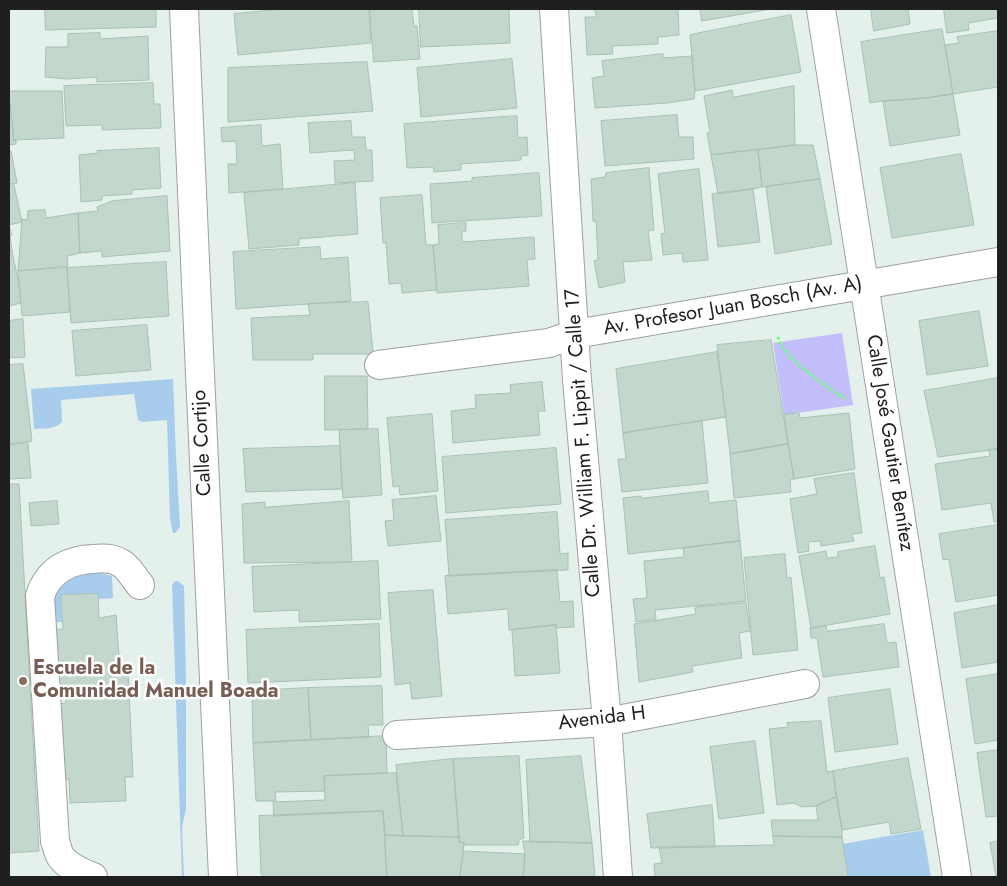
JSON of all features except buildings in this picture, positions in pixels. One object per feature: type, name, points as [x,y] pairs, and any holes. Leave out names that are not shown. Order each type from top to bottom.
[{"type":"street","name":"Calle Cortijo","points":[[184,9],[223,877]]},
{"type":"street","name":"Calle Dr. William F. Lippit / Calle 17","points":[[554,9],[578,400],[607,722],[618,877]]},
{"type":"street","name":"Calle José Gautier Benítez","points":[[821,9],[957,877]]},
{"type":"street","name":"Av. Profesor Juan Bosch (Av. A)","points":[[379,365],[549,343],[575,334],[998,262]]},
{"type":"street","points":[[93,877],[83,874],[61,857],[55,841],[40,596],[44,586],[57,570],[76,561],[98,559],[131,568]]},
{"type":"street","name":"Avenida H","points":[[397,735],[607,722],[805,684]]},
{"type":"path","points":[[778,337],[778,342],[805,370],[845,399],[852,401]]},
{"type":"shaded area","points":[[842,333],[853,405],[784,415],[773,343]]},
{"type":"shaded area","points":[[173,379],[180,527],[175,533],[173,533],[170,519],[167,420],[142,422],[138,420],[134,394],[61,400],[62,422],[52,427],[34,429],[31,389]]},
{"type":"shaded area","points":[[97,572],[112,576],[113,598],[98,599],[97,594],[61,595],[62,622],[52,622],[52,593],[60,583],[79,574]]},
{"type":"shaded area","points":[[175,581],[184,586],[186,810],[182,827],[184,877],[182,877],[172,585]]},
{"type":"shaded area","points":[[923,830],[931,877],[848,877],[842,844]]},
{"type":"place","name":"Escuela de la Comunidad Manuel Boada","points":[[23,681]]}]
